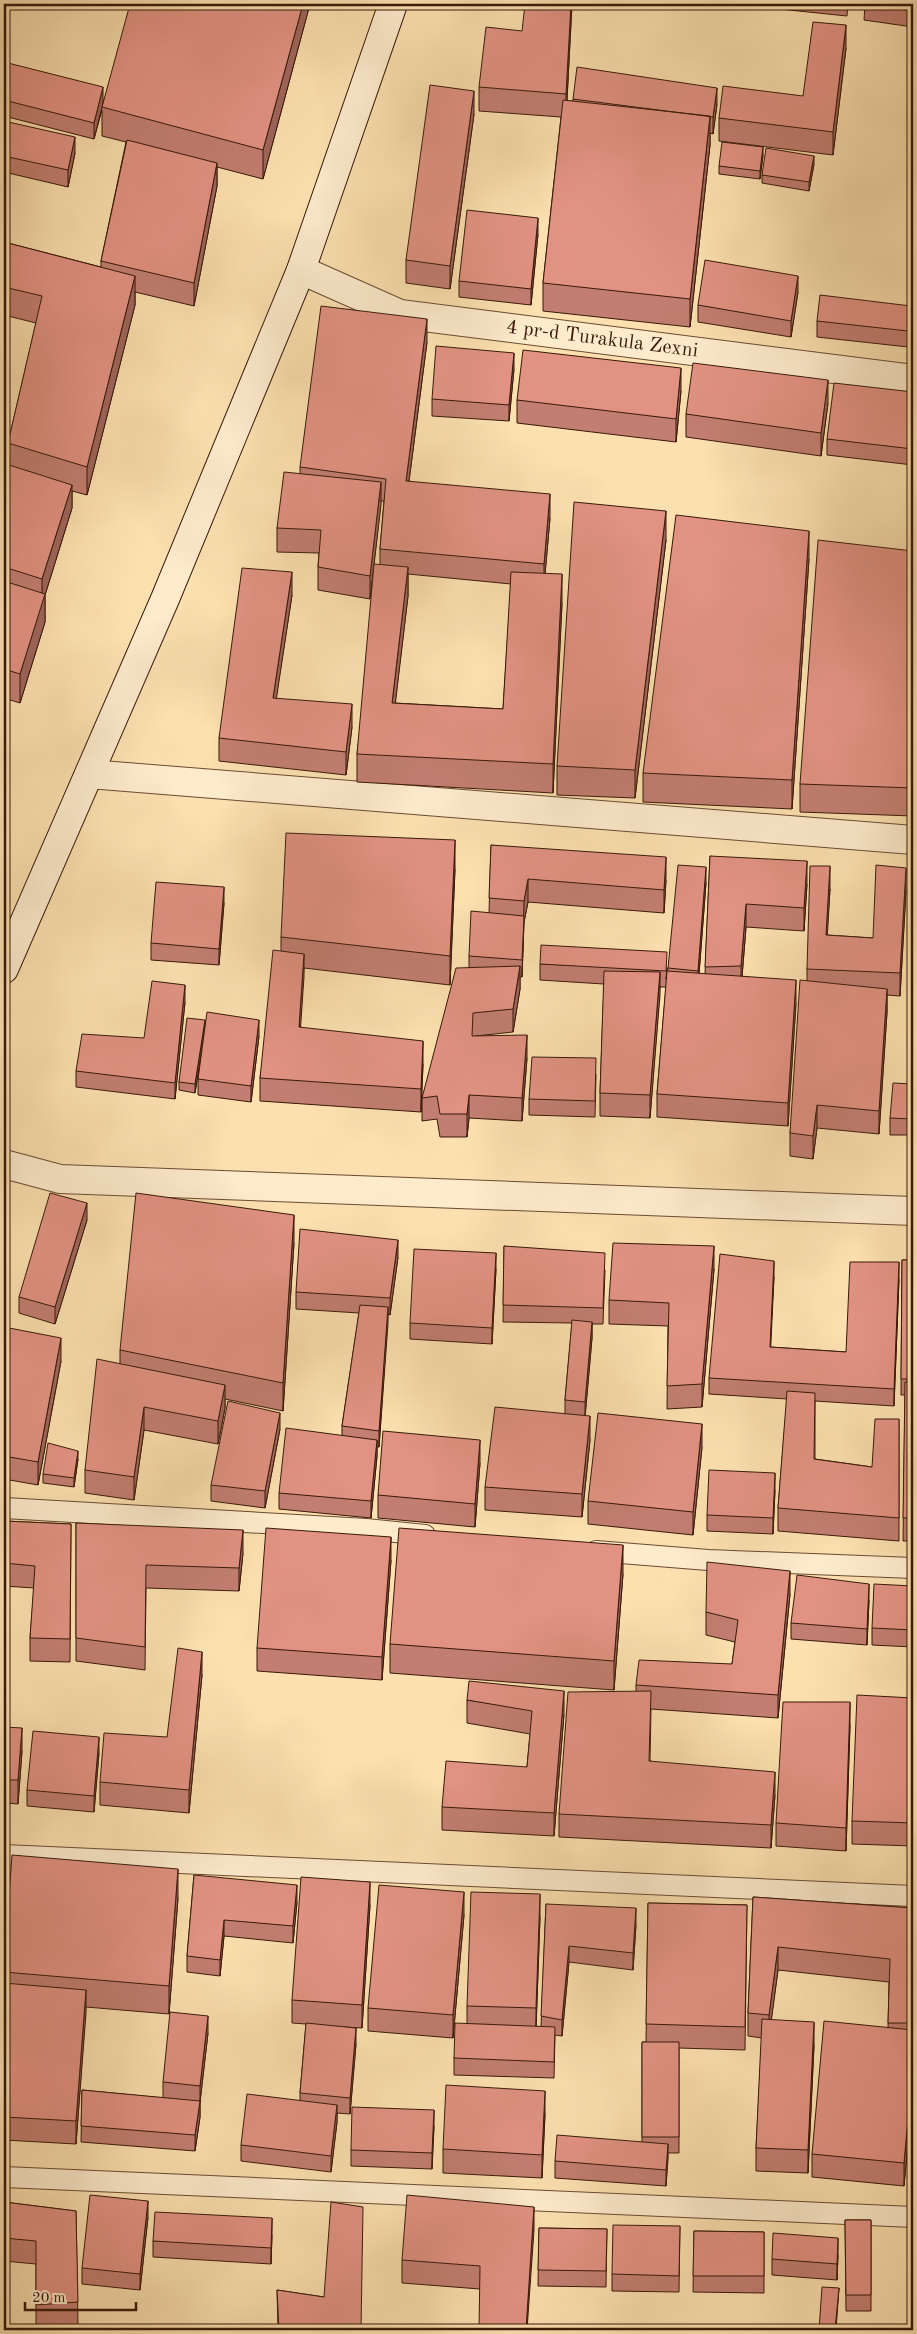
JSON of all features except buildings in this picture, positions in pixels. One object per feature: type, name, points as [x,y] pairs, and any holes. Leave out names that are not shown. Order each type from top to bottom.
[{"type":"street","points":[[4,969],[166,599],[301,270],[393,4]]},
{"type":"street","name":"4 pr-d Turakula Zexni","points":[[301,270],[400,314],[913,379]]},
{"type":"street","points":[[89,774],[913,840]]},
{"type":"street","points":[[4,1164],[60,1179],[913,1211]]},
{"type":"lane","points":[[4,1508],[366,1529],[444,1537]]},
{"type":"lane","points":[[581,1549],[708,1560],[913,1568]]},
{"type":"lane","points":[[4,1855],[913,1896]]},
{"type":"lane","points":[[4,2177],[913,2218]]}]
